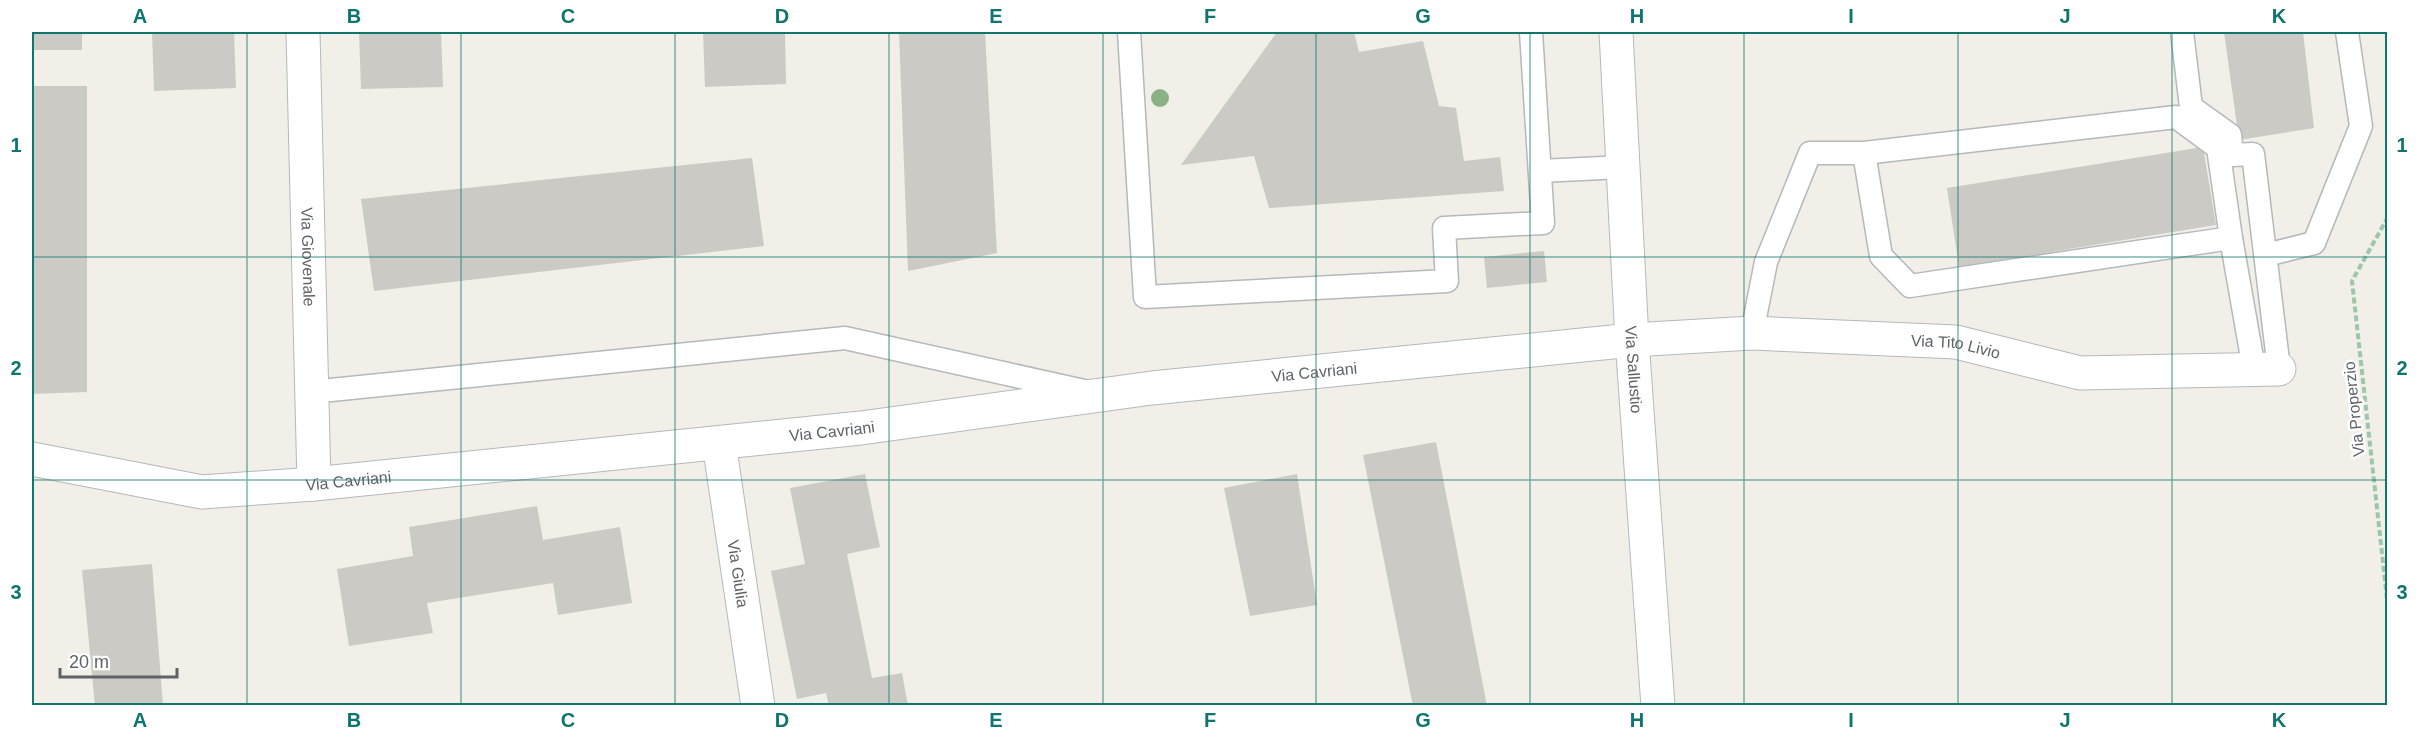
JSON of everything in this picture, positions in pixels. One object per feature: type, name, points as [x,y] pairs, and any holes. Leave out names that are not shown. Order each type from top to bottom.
[{"type":"street","name":"Via Giovenale","points":[[303,32],[314,484]]},
{"type":"street","name":"Via Sallustio","points":[[1616,32],[1632,340],[1658,705]]},
{"type":"street","name":"Via Tito Livio","points":[[1632,340],[1752,333],[1956,342],[2080,372],[2267,369]]},
{"type":"street","name":"Via Cavriani","points":[[32,459],[202,492],[314,484],[952,417],[1100,394],[1632,340]]},
{"type":"street","name":"Via Giulia","points":[[719,443],[758,705]]},
{"type":"lane","points":[[1129,32],[1145,297],[1447,280],[1444,228],[1543,223],[1532,32]]},
{"type":"lane","points":[[2182,32],[2191,107],[2229,135],[2232,155],[2253,154],[2266,255],[2267,369]]},
{"type":"lane","points":[[2266,255],[2314,243],[2361,126],[2347,32]]},
{"type":"lane","points":[[1752,333],[1766,262],[1810,153],[1864,153],[2176,117],[2218,148],[2230,238],[2267,369]]},
{"type":"lane","points":[[1864,153],[1881,256],[1910,286],[2230,238]]},
{"type":"lane","points":[[1540,171],[1623,166]]},
{"type":"lane","points":[[311,392],[845,338],[1100,394]]},
{"type":"path","name":"Via Properzio","points":[[2388,217],[2352,281],[2388,608]]},
{"type":"building","points":[[32,32],[82,32],[82,50],[32,50]]},
{"type":"building","points":[[152,32],[234,32],[236,88],[154,91]]},
{"type":"building","points":[[359,32],[441,32],[443,87],[361,89]]},
{"type":"building","points":[[703,32],[785,32],[786,84],[705,87]]},
{"type":"building","points":[[899,32],[985,32],[997,253],[908,271]]},
{"type":"building","points":[[1277,32],[1354,32],[1359,52],[1423,41],[1439,106],[1456,108],[1464,161],[1500,157],[1504,191],[1269,208],[1254,156],[1181,165]]},
{"type":"building","points":[[2224,32],[2303,32],[2314,128],[2239,140]]},
{"type":"building","points":[[32,86],[87,86],[87,392],[32,394]]},
{"type":"building","points":[[2203,147],[2216,225],[1959,267],[1947,188]]},
{"type":"building","points":[[752,158],[764,246],[374,291],[361,199]]},
{"type":"building","points":[[1544,251],[1547,282],[1487,288],[1484,257]]},
{"type":"building","points":[[1436,442],[1487,706],[1413,706],[1363,455]]},
{"type":"building","points":[[865,474],[880,547],[847,554],[872,678],[902,673],[908,706],[829,706],[826,693],[797,699],[771,571],[805,564],[790,488]]},
{"type":"building","points":[[1297,474],[1317,605],[1250,616],[1224,488]]},
{"type":"building","points":[[537,506],[543,540],[620,527],[632,603],[558,615],[553,583],[427,603],[433,633],[349,646],[337,569],[413,556],[409,527]]},
{"type":"building","points":[[152,564],[163,706],[95,706],[82,570]]}]
